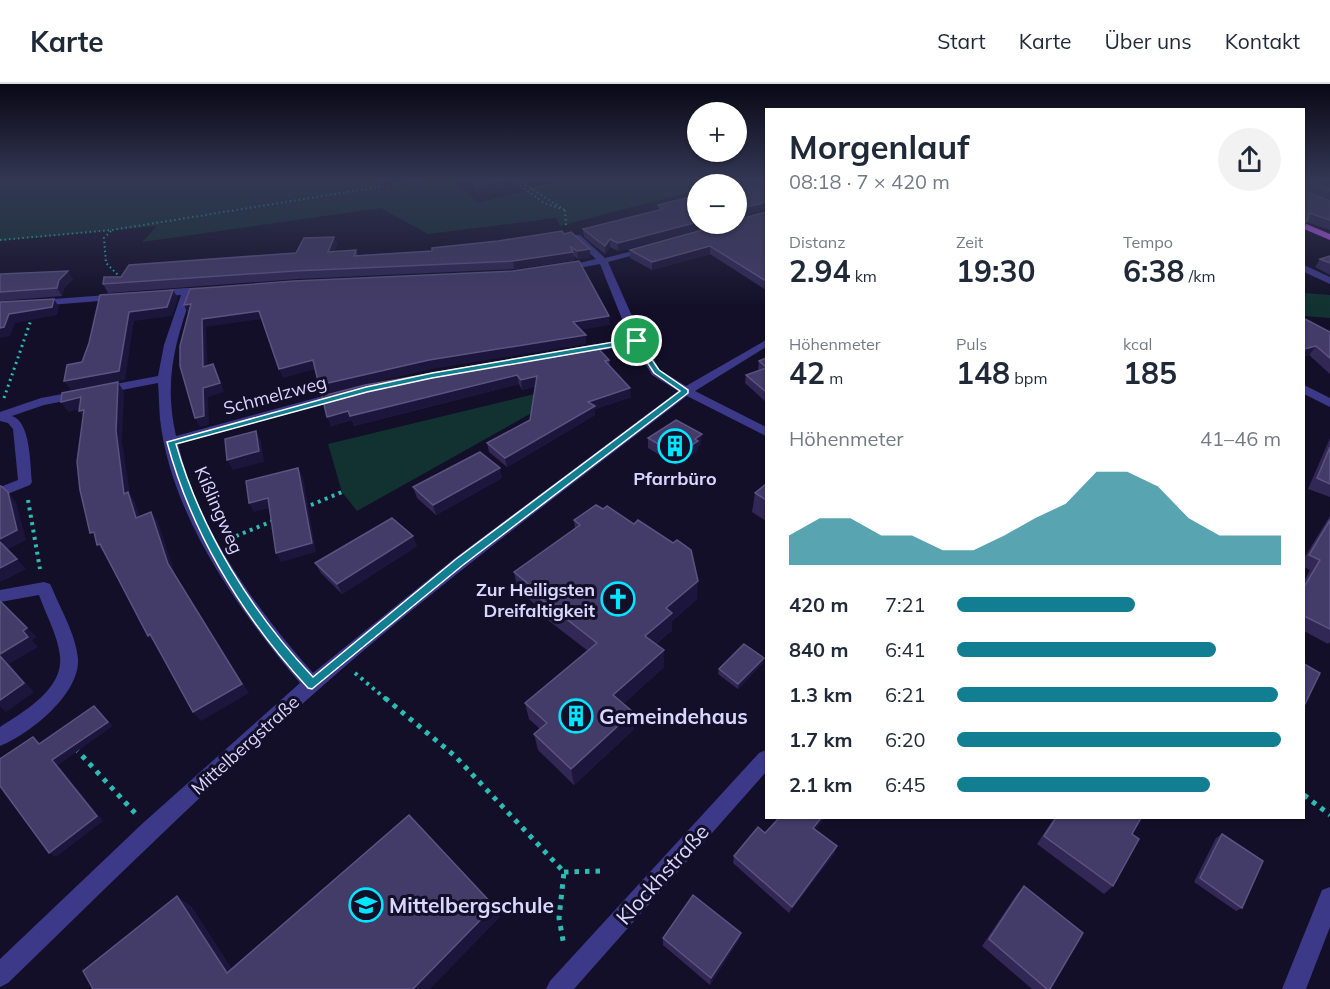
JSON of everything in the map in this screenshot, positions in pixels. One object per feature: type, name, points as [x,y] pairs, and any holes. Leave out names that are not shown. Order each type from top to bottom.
[{"type":"main road","points":[[1305,226],[1330,237]]},
{"type":"street","points":[[577,237],[603,261],[637,341],[656,372],[686,391],[765,431]]},
{"type":"street","points":[[554,269],[603,261],[657,246]]},
{"type":"street","points":[[1305,268],[1330,281]]},
{"type":"street","points":[[0,306],[222,289]]},
{"type":"street","name":"Kißlingweg","points":[[189,291],[168,349],[164,378],[165,409],[182,481],[222,567],[286,656],[312,684]]},
{"type":"street","points":[[568,352],[637,341]]},
{"type":"street","name":"Mittelbergstraße","points":[[0,975],[150,830],[341,660],[460,562],[686,391],[765,344]]},
{"type":"street","points":[[0,417],[41,402],[164,378]]},
{"type":"street","points":[[1305,389],[1330,403]]},
{"type":"street","name":"Schmelzweg","points":[[171,442],[356,392]]},
{"type":"street","points":[[0,417],[12,420],[19,428],[25,482],[0,492]]},
{"type":"street","points":[[0,596],[44,588],[69,658],[67,675],[41,710],[0,737]]},
{"type":"street","name":"Klockhstraße","points":[[568,985],[765,760]]},
{"type":"street","points":[[1294,989],[1330,898]]},
{"type":"path","points":[[0,240],[112,230],[160,222]]},
{"type":"path","points":[[112,230],[104,238],[104,244],[106,263],[118,275],[115,297]]},
{"type":"path","points":[[3,401],[31,318]]},
{"type":"path","points":[[25,482],[44,588]]},
{"type":"path","points":[[298,510],[342,492]]},
{"type":"path","points":[[212,546],[277,519]]},
{"type":"path","points":[[341,660],[455,756],[564,872],[602,871]]},
{"type":"path","points":[[72,744],[150,830]]},
{"type":"path","points":[[1305,796],[1330,815]]},
{"type":"path","points":[[564,872],[559,918],[568,985]]},
{"type":"green space","points":[[0,222],[281,222],[142,242],[157,226],[0,241]]},
{"type":"green space","points":[[407,222],[522,222],[428,234]]},
{"type":"green space","points":[[558,222],[574,222],[560,226]]},
{"type":"green space","points":[[1305,293],[1330,295],[1330,318],[1305,316]]},
{"type":"green space","points":[[555,389],[562,396],[357,511],[342,492],[328,444]]},
{"type":"building","points":[[610,222],[687,222],[687,225],[618,243],[610,239],[605,246],[583,229]]},
{"type":"building","points":[[747,222],[765,222],[765,280],[710,246],[652,262],[630,250],[688,234],[747,234]]},
{"type":"building","points":[[562,231],[564,234],[571,232],[590,249],[577,251],[570,246],[573,252],[513,261],[294,271],[103,284],[104,277],[121,277],[129,265],[296,253],[304,238],[334,237],[328,252],[356,250],[354,256],[432,251],[432,248]]},
{"type":"building","points":[[1330,256],[1330,263],[1320,259]]},
{"type":"building","points":[[579,261],[609,316],[573,322],[586,335],[429,360],[319,385],[313,360],[279,369],[259,311],[202,319],[203,367],[213,364],[220,383],[203,388],[204,416],[195,418],[180,366],[180,346],[191,304],[184,305],[190,289],[294,281],[513,271]]},
{"type":"building","points":[[68,271],[59,280],[57,288],[0,292],[0,274]]},
{"type":"building","points":[[173,290],[167,307],[129,312],[119,371],[64,381],[67,365],[82,362],[89,343],[100,295]]},
{"type":"building","points":[[54,299],[52,307],[9,314],[4,327],[0,328],[0,302]]},
{"type":"building","points":[[1305,320],[1330,332],[1330,358],[1316,346],[1305,349]]},
{"type":"building","points":[[595,345],[609,360],[605,361],[630,388],[588,402],[595,406],[505,458],[487,443],[530,420],[537,376],[521,380],[517,375],[350,416],[348,411],[327,417],[322,396],[365,385]]},
{"type":"building","points":[[765,358],[765,366],[759,361]]},
{"type":"building","points":[[765,368],[765,391],[746,375]]},
{"type":"building","points":[[118,382],[116,431],[124,494],[128,492],[136,518],[151,512],[168,564],[242,684],[193,712],[150,634],[148,636],[100,544],[97,545],[94,532],[90,533],[80,490],[77,462],[84,410],[79,411],[81,397],[61,402],[62,393]]},
{"type":"building","points":[[676,420],[702,434],[695,439],[698,441],[677,455],[648,438]]},
{"type":"building","points":[[256,431],[259,451],[227,460],[225,439]]},
{"type":"building","points":[[1330,447],[1330,484],[1317,478]]},
{"type":"building","points":[[480,452],[500,468],[433,505],[413,487]]},
{"type":"building","points":[[298,468],[312,543],[276,553],[268,498],[249,503],[246,481]]},
{"type":"building","points":[[765,485],[765,499],[755,493]]},
{"type":"building","points":[[0,486],[8,492],[17,530],[0,539]]},
{"type":"building","points":[[596,505],[603,509],[607,506],[634,524],[638,520],[673,543],[677,540],[691,550],[698,581],[666,608],[672,613],[645,636],[664,650],[613,695],[633,712],[571,769],[534,734],[547,723],[525,703],[597,643],[541,599],[544,597],[514,572],[580,525],[574,520]]},
{"type":"building","points":[[392,518],[413,536],[337,584],[315,563]]},
{"type":"building","points":[[1330,520],[1330,629],[1305,616],[1305,585],[1320,560],[1309,555]]},
{"type":"building","points":[[0,542],[17,559],[0,568]]},
{"type":"building","points":[[0,601],[27,628],[23,631],[28,637],[0,654]]},
{"type":"building","points":[[744,644],[764,658],[738,684],[719,669]]},
{"type":"building","points":[[0,656],[24,683],[0,700]]},
{"type":"building","points":[[1305,665],[1320,673],[1305,704]]},
{"type":"building","points":[[94,706],[108,722],[52,760],[97,816],[49,853],[0,786],[0,759],[33,737],[39,744]]},
{"type":"building","points":[[409,815],[494,906],[413,989],[93,989],[83,971],[177,896],[227,973]]},
{"type":"building","points":[[778,819],[820,819],[813,828],[837,846],[792,907],[734,856],[758,827],[765,833]]},
{"type":"building","points":[[1055,819],[1140,819],[1132,834],[1139,839],[1113,886],[1044,836]]},
{"type":"building","points":[[1222,834],[1263,861],[1242,908],[1200,878]]},
{"type":"building","points":[[1024,886],[1083,933],[1050,989],[1047,989],[989,939]]},
{"type":"building","points":[[693,895],[741,933],[711,978],[663,938]]},
{"type":"place","name":"Pfarrbüro","points":[[675,446]]},
{"type":"place","name":"Zur Heiligsten Dreifaltigkeit","points":[[618,599]]},
{"type":"place","name":"Gemeindehaus","points":[[576,716]]},
{"type":"place","name":"Mittelbergschule","points":[[366,905]]},
{"type":"route","points":[[637,341],[656,372],[686,391],[460,562],[312,684],[286,656],[222,567],[182,481],[171,442],[366,389],[432,375],[637,341]]}]
